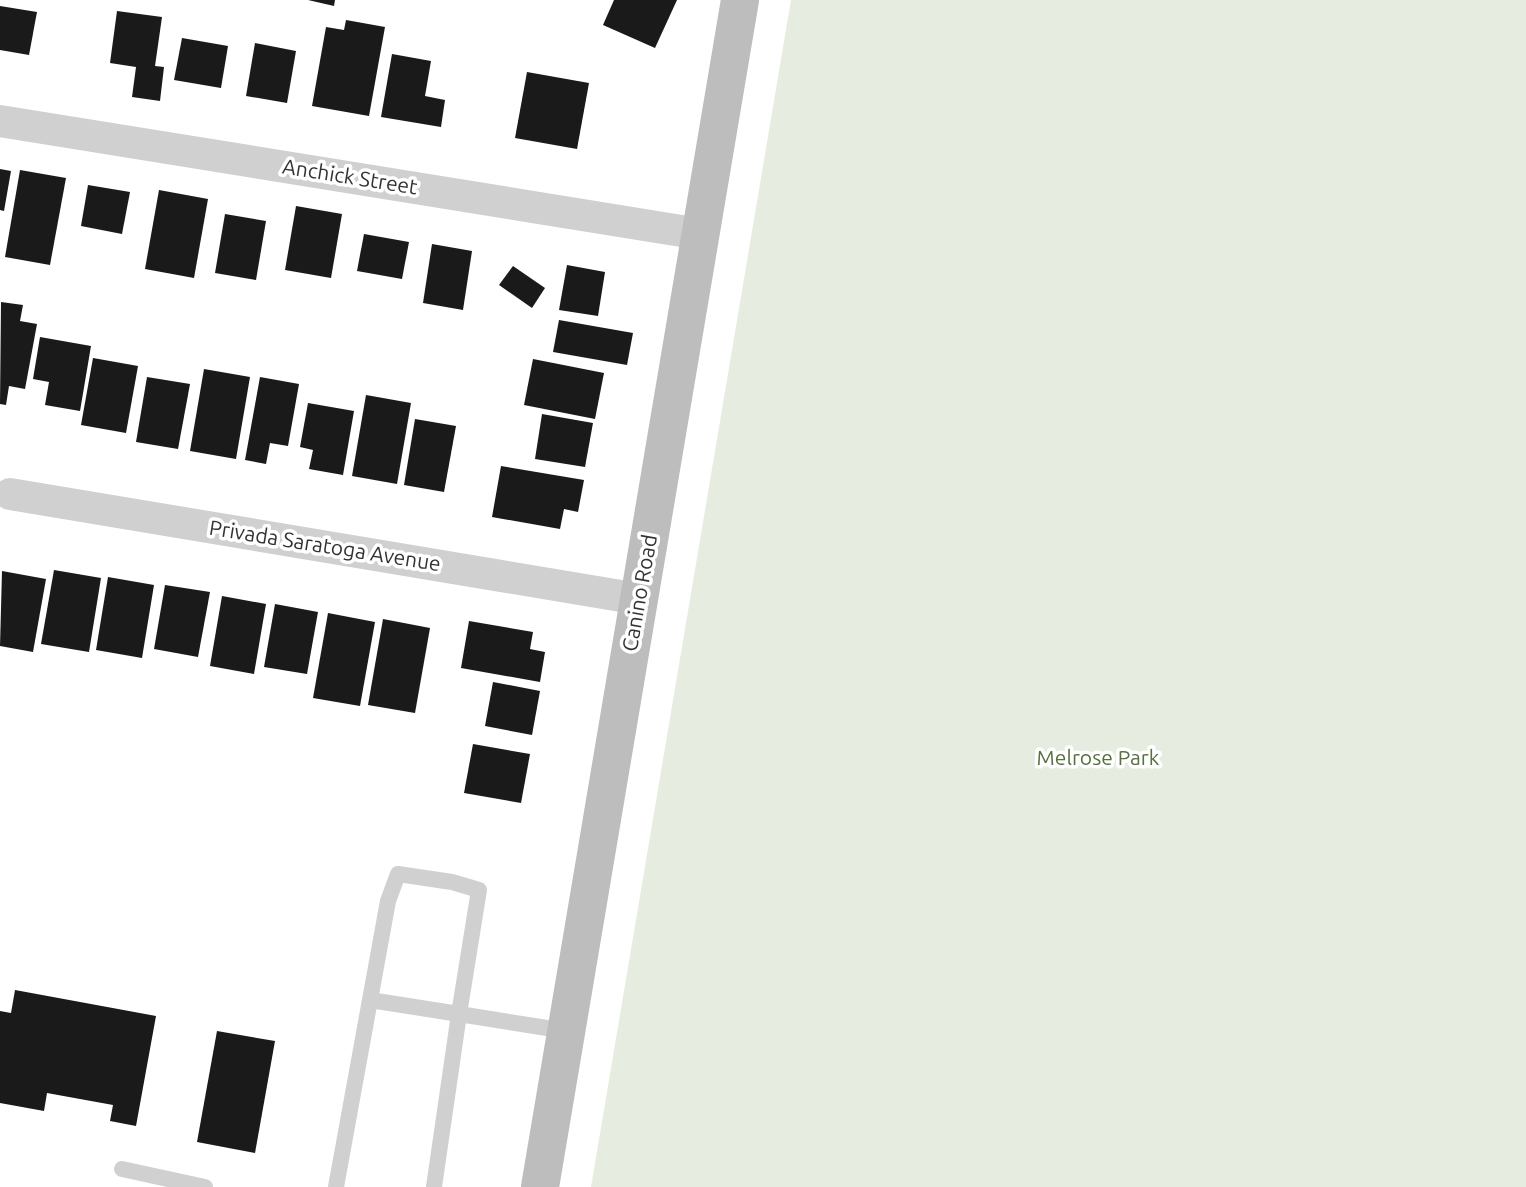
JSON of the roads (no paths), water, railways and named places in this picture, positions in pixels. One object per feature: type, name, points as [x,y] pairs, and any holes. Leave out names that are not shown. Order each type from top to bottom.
[{"type":"street","name":"Canino Road","points":[[540,1187],[740,0]]},
{"type":"street","name":"Anchick Street","points":[[0,121],[700,234]]},
{"type":"street","name":"Privada Saratoga Avenue","points":[[10,494],[639,598]]},
{"type":"lane","points":[[336,1187],[388,901],[398,874],[452,882],[479,890],[433,1187]]},
{"type":"lane","points":[[370,1000],[566,1031]]},
{"type":"lane","points":[[122,1169],[205,1187]]},
{"type":"park label","name":"Melrose Park","points":[[1098,758]]}]
